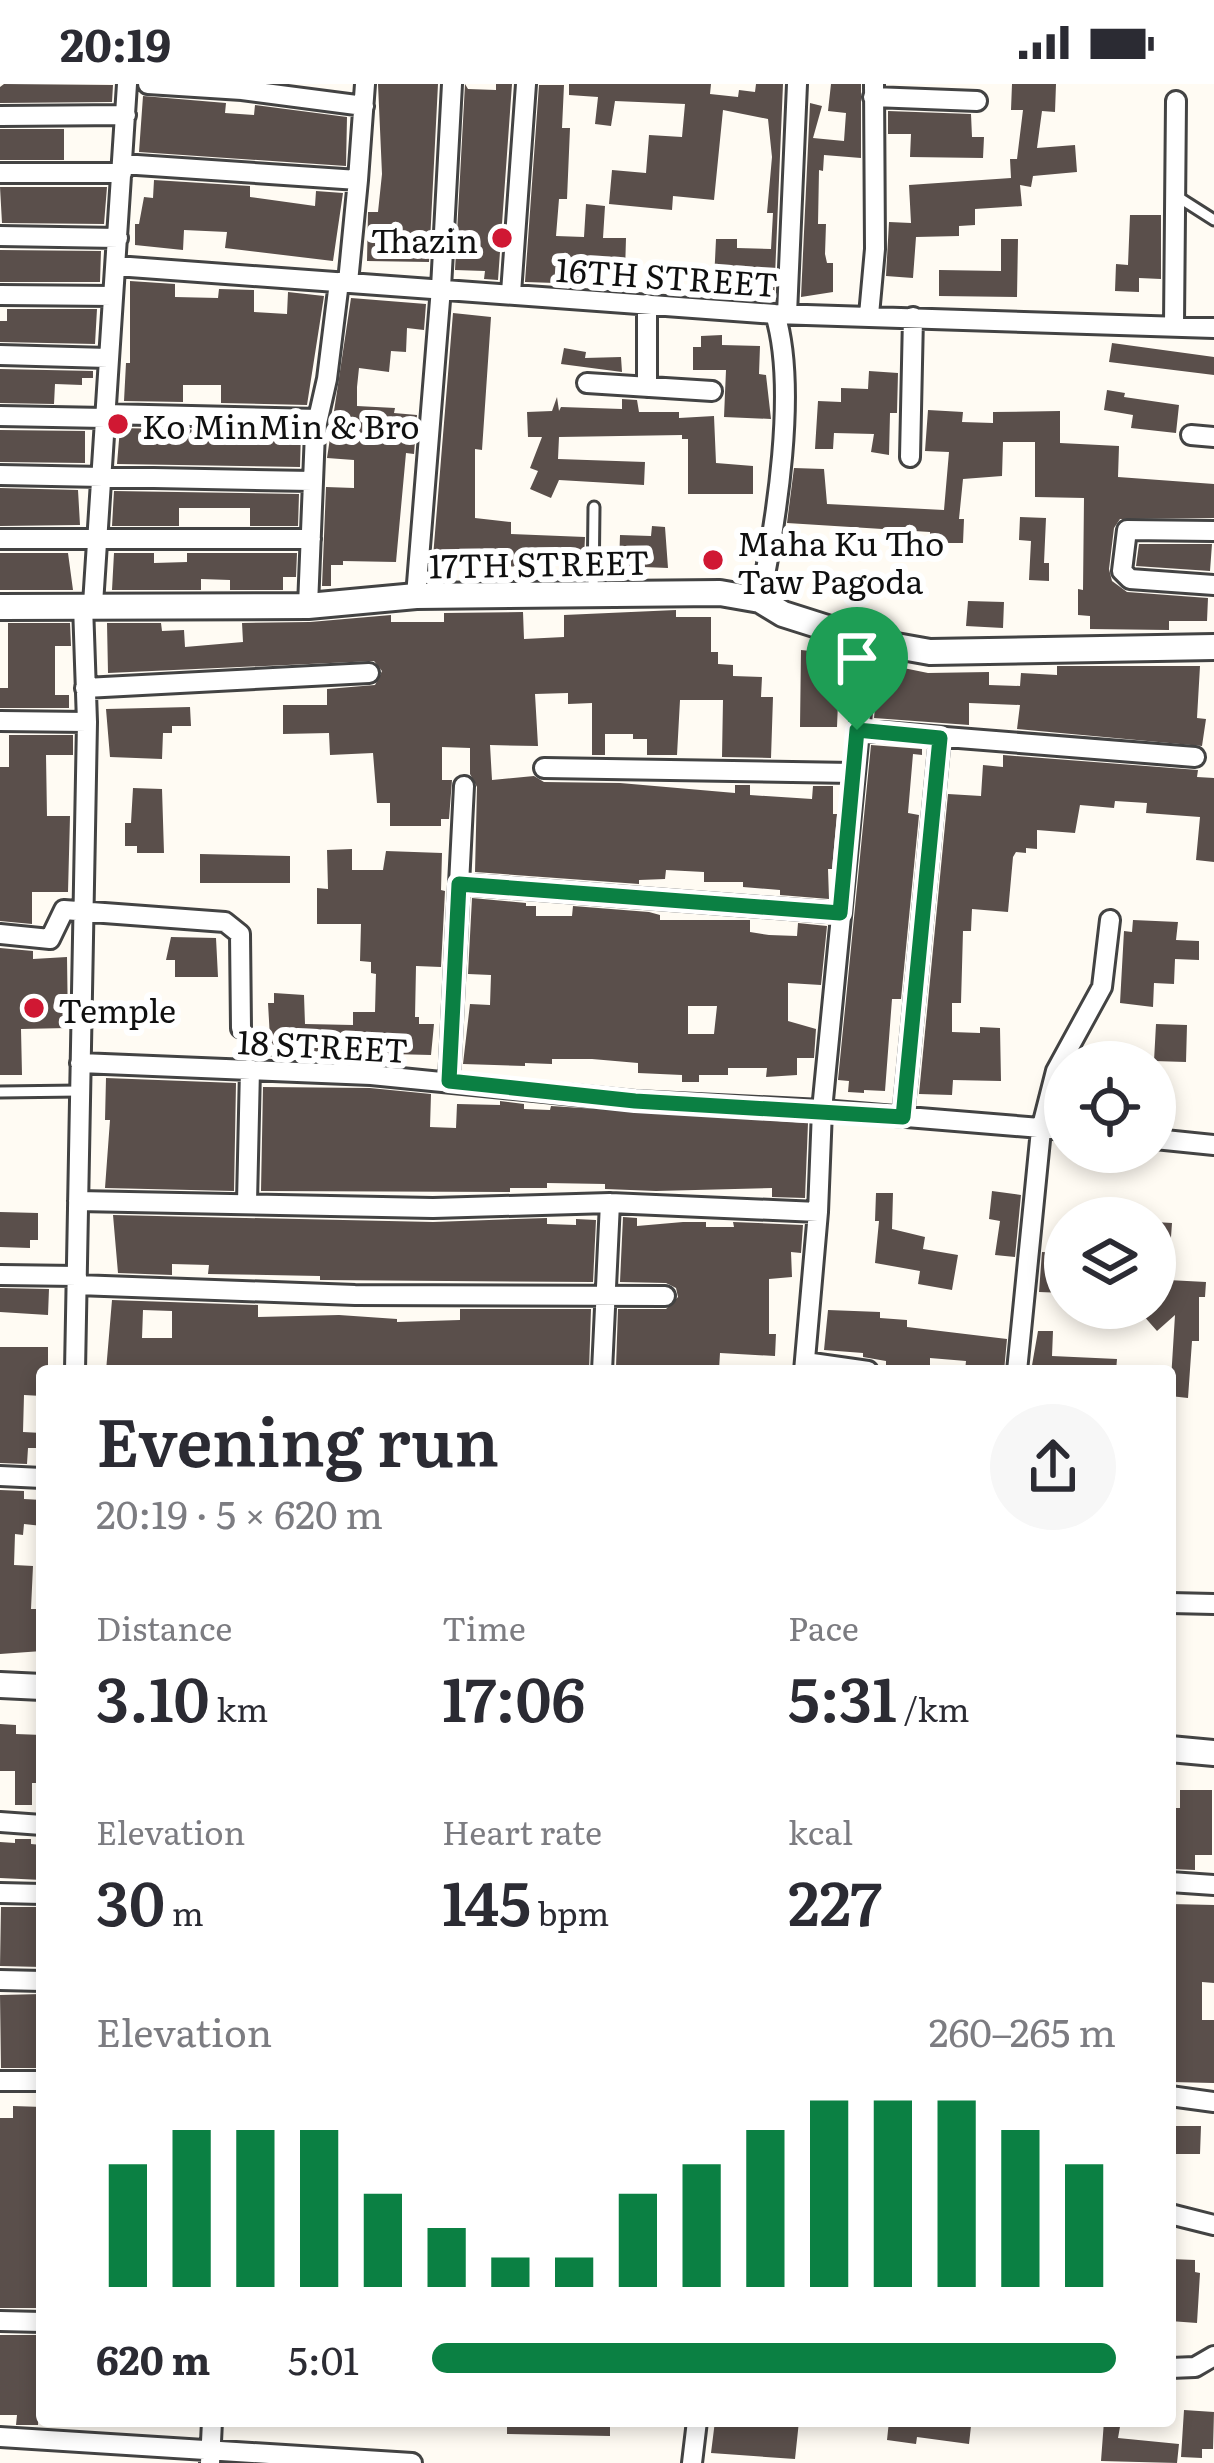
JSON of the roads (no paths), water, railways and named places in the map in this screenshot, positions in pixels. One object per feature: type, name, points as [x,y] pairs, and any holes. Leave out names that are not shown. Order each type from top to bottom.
[{"type":"street","points":[[75,1365],[88,604],[98,538],[127,84]]},
{"type":"street","points":[[148,84],[364,106]]},
{"type":"street","points":[[308,606],[318,419],[344,282],[365,84]]},
{"type":"street","points":[[416,596],[452,84]]},
{"type":"street","points":[[511,293],[526,84]]},
{"type":"street","points":[[760,600],[775,532],[783,402],[781,314],[797,84]]},
{"type":"street","points":[[869,315],[875,249],[874,91],[976,100]]},
{"type":"street","points":[[1174,324],[1176,100]]},
{"type":"street","points":[[0,116],[125,115]]},
{"type":"street","points":[[0,173],[122,168],[358,180]]},
{"type":"street","points":[[0,236],[118,238]]},
{"type":"street","name":"16TH STREET","points":[[116,266],[781,314],[1214,328]]},
{"type":"street","points":[[0,295],[112,296]]},
{"type":"street","points":[[647,304],[647,387]]},
{"type":"street","points":[[910,457],[913,316]]},
{"type":"street","points":[[0,355],[108,358]]},
{"type":"street","points":[[586,383],[712,391]]},
{"type":"street","points":[[0,416],[318,419]]},
{"type":"street","points":[[1191,435],[1214,437]]},
{"type":"street","points":[[0,475],[312,481]]},
{"type":"street","points":[[1214,531],[1127,530],[1122,571],[1130,579],[1214,585]]},
{"type":"street","points":[[0,539],[311,539]]},
{"type":"street","name":"17TH STREET","points":[[0,607],[308,606],[416,596],[720,593],[760,600],[783,614],[868,641],[930,652],[1214,647]]},
{"type":"street","points":[[805,1365],[822,1110],[868,641]]},
{"type":"street","points":[[85,688],[369,673]]},
{"type":"street","points":[[0,721],[87,722]]},
{"type":"street","points":[[857,730],[1195,757]]},
{"type":"street","points":[[903,1117],[940,738]]},
{"type":"street","points":[[544,768],[853,773]]},
{"type":"street","points":[[449,1081],[464,786]]},
{"type":"street","points":[[459,884],[840,913]]},
{"type":"street","points":[[0,934],[50,940],[61,912],[84,910],[235,926],[240,934],[241,1028]]},
{"type":"street","points":[[1017,1365],[1041,1130],[1056,1071],[1102,987],[1110,920]]},
{"type":"street","name":"18 STREET","points":[[80,1063],[449,1081],[635,1101],[822,1110],[1041,1130]]},
{"type":"street","points":[[248,1202],[250,1069]]},
{"type":"street","points":[[1176,1141],[1214,1145]]},
{"type":"street","points":[[78,1202],[434,1208],[610,1203],[818,1212]]},
{"type":"street","points":[[602,1365],[610,1203]]},
{"type":"street","points":[[0,1275],[356,1295],[665,1297]]},
{"type":"street","points":[[0,1476],[36,1478]]},
{"type":"street","points":[[1176,1603],[1214,1604]]},
{"type":"street","points":[[0,1685],[36,1688]]},
{"type":"street","points":[[1176,1750],[1214,1753]]},
{"type":"street","points":[[0,1822],[36,1825]]},
{"type":"street","points":[[1176,1882],[1214,1885]]},
{"type":"street","points":[[0,1893],[36,1894]]},
{"type":"street","points":[[0,1980],[36,1981]]},
{"type":"street","points":[[0,2081],[36,2081]]},
{"type":"street","points":[[1176,2097],[1214,2102]]},
{"type":"street","points":[[1176,2216],[1214,2225]]},
{"type":"street","points":[[0,2321],[36,2322]]},
{"type":"street","points":[[1176,2368],[1195,2367],[1214,2356]]},
{"type":"street","points":[[692,2463],[696,2427]]},
{"type":"street","points":[[0,2437],[210,2456],[412,2463]]},
{"type":"lane","points":[[1174,194],[1214,220]]},
{"type":"lane","points":[[593,593],[594,507]]},
{"type":"lane","points":[[0,1092],[80,1091]]},
{"type":"place","name":"Thazin","points":[[502,238]]},
{"type":"place","name":"Ko MinMin & Bro","points":[[118,424]]},
{"type":"place","name":"Maha Ku Tho Taw Pagoda","points":[[713,560]]},
{"type":"place","name":"Temple","points":[[34,1008]]}]
